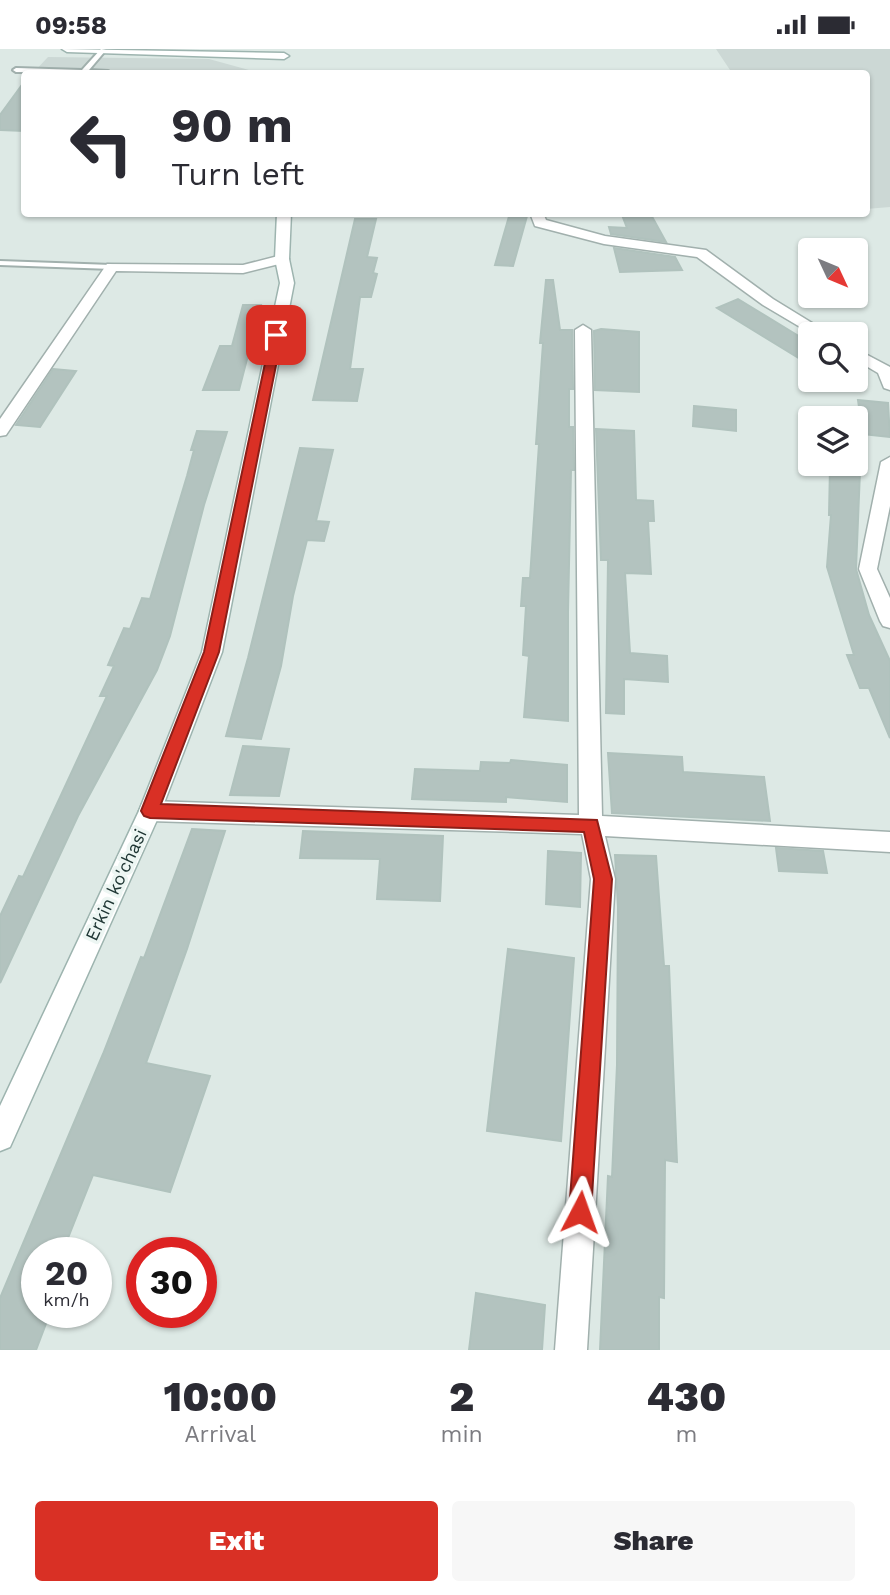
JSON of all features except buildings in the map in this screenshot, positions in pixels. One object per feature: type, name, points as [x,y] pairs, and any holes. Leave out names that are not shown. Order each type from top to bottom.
[{"type":"street","points":[[67,49],[284,57]]},
{"type":"street","name":"Erkin ko'chasi","points":[[0,1137],[150,811],[212,652],[287,283],[282,258],[284,217]]},
{"type":"street","points":[[538,217],[540,223],[604,240],[701,253],[768,302],[802,322]]},
{"type":"street","points":[[0,431],[112,267],[243,269],[282,258]]},
{"type":"street","points":[[571,1350],[603,879],[591,825],[583,330]]},
{"type":"street","points":[[868,361],[884,371],[890,385]]},
{"type":"street","points":[[890,462],[868,569],[890,621]]},
{"type":"street","points":[[150,811],[591,825],[890,842]]},
{"type":"lane","points":[[86,70],[103,49]]},
{"type":"lane","points":[[16,70],[21,70]]},
{"type":"lane","points":[[0,263],[112,267]]},
{"type":"shaded area","points":[[716,49],[890,49],[890,207],[870,209],[870,70],[730,70]]},
{"type":"shaded area","points":[[48,57],[209,59],[249,70],[36,70]]},
{"type":"route","points":[[276,335],[212,652],[150,811],[591,825],[603,879],[580,1212]]}]
